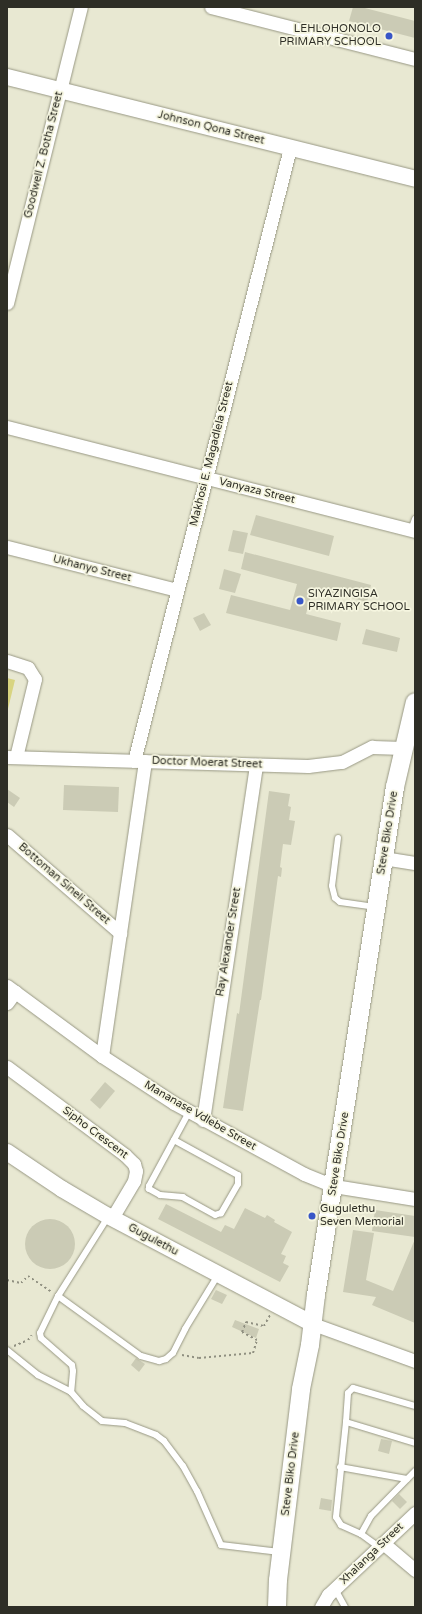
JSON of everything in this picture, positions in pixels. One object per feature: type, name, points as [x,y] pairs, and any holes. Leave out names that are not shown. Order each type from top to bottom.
[{"type":"main road","name":"Steve Biko Drive","points":[[277,1607],[281,1552],[308,1322],[316,1296],[334,1186],[377,907],[383,858],[403,748],[415,702]]},
{"type":"street","name":"Goodwell Z. Botha Street","points":[[7,303],[81,7]]},
{"type":"street","points":[[211,7],[415,60]]},
{"type":"street","name":"Johnson Qona Street","points":[[7,77],[415,179]]},
{"type":"street","name":"Makhosi E. Magadlela Street","points":[[102,1056],[120,933],[140,761],[177,590],[290,148]]},
{"type":"street","name":"Vanyaza Street","points":[[7,427],[206,478],[414,527]]},
{"type":"street","name":"Ukhanyo Street","points":[[7,547],[177,590]]},
{"type":"street","points":[[7,662],[28,668],[35,679],[12,757]]},
{"type":"street","name":"Doctor Moerat Street","points":[[12,757],[256,765],[315,765],[342,762],[372,748],[403,748]]},
{"type":"street","name":"Ray Alexander Street","points":[[203,1120],[256,765]]},
{"type":"street","name":"Bottoman Sineli Street","points":[[7,835],[120,933]]},
{"type":"street","points":[[383,858],[415,863]]},
{"type":"street","name":"Mananase Vdlebe Street","points":[[10,994],[189,1112],[304,1174],[334,1186],[415,1200]]},
{"type":"street","name":"Sipho Crescent","points":[[7,1067],[125,1155],[134,1164],[136,1176],[110,1217]]},
{"type":"street","name":"Gugulethu","points":[[8,1157],[110,1217],[308,1322]]},
{"type":"street","points":[[308,1322],[415,1361]]},
{"type":"street","name":"Xhalanga Street","points":[[321,1607],[332,1592],[415,1513]]},
{"type":"street","points":[[381,1545],[415,1570]]},
{"type":"lane","points":[[338,838],[332,886],[335,898],[340,902],[377,907]]},
{"type":"lane","points":[[174,1140],[238,1175],[238,1184],[218,1214],[215,1214],[183,1197],[160,1195],[149,1189],[174,1140],[189,1112]]},
{"type":"lane","points":[[71,1392],[74,1371],[72,1365],[41,1340],[40,1333],[58,1296],[110,1217]]},
{"type":"lane","points":[[58,1296],[141,1356],[159,1361],[166,1359],[173,1353],[185,1329],[218,1275]]},
{"type":"lane","points":[[9,1351],[38,1375],[71,1392],[83,1406],[102,1421],[125,1423],[156,1435],[170,1447],[197,1491],[221,1545],[281,1552]]},
{"type":"lane","points":[[381,1545],[341,1525],[337,1520],[340,1467],[348,1393],[353,1388],[415,1406]]},
{"type":"lane","points":[[346,1422],[415,1443]]},
{"type":"lane","points":[[340,1467],[407,1479]]},
{"type":"lane","points":[[361,1534],[371,1516],[415,1471]]},
{"type":"lane","points":[[332,1592],[345,1607]]},
{"type":"path","points":[[7,1280],[21,1283],[28,1276],[58,1296]]},
{"type":"path","points":[[173,1353],[198,1358],[253,1352],[257,1340],[242,1332],[246,1322],[264,1326],[275,1304]]},
{"type":"path","points":[[9,1351],[15,1345],[28,1340],[32,1334],[40,1333]]},
{"type":"shaded area","points":[[7,678],[15,680],[7,713]]},
{"type":"building","points":[[353,7],[361,7],[415,21],[415,38],[349,21]]},
{"type":"building","points":[[256,515],[334,536],[329,556],[250,535]]},
{"type":"building","points":[[233,530],[248,533],[243,554],[228,551]]},
{"type":"building","points":[[245,552],[371,585],[367,602],[313,588],[306,614],[341,623],[337,641],[226,613],[231,595],[290,610],[297,584],[241,569]]},
{"type":"building","points":[[224,569],[241,574],[235,593],[219,589]]},
{"type":"building","points":[[204,613],[211,625],[200,631],[193,618]]},
{"type":"building","points":[[366,629],[400,638],[397,652],[362,644]]},
{"type":"building","points":[[64,785],[119,787],[118,812],[63,810]]},
{"type":"building","points":[[7,789],[20,798],[14,807],[7,802]]},
{"type":"building","points":[[269,791],[290,794],[288,806],[291,807],[289,820],[295,821],[291,845],[283,844],[280,867],[282,868],[281,877],[278,876],[261,1000],[243,1111],[223,1108],[237,1013],[239,1014]]},
{"type":"building","points":[[105,1082],[115,1091],[100,1109],[90,1100]]},
{"type":"building","points":[[166,1204],[221,1232],[225,1225],[234,1229],[245,1208],[265,1218],[267,1215],[275,1220],[274,1222],[292,1232],[281,1254],[286,1256],[283,1263],[289,1266],[280,1282],[158,1219]]},
{"type":"building","points":[[375,1210],[415,1216],[415,1237],[372,1231]]},
{"type":"building","points":[[50,1219],[59,1221],[70,1230],[75,1244],[73,1253],[64,1264],[50,1269],[41,1267],[30,1258],[25,1244],[27,1235],[36,1224]]},
{"type":"building","points":[[353,1230],[374,1233],[366,1280],[393,1291],[415,1239],[415,1323],[372,1305],[376,1297],[343,1292]]},
{"type":"building","points":[[216,1290],[227,1295],[222,1304],[211,1299]]},
{"type":"building","points":[[235,1320],[259,1329],[256,1338],[232,1327]]},
{"type":"building","points":[[136,1358],[145,1364],[139,1372],[131,1365]]},
{"type":"building","points":[[381,1439],[392,1441],[389,1454],[378,1451]]},
{"type":"building","points":[[399,1494],[407,1502],[400,1509],[392,1501]]},
{"type":"building","points":[[321,1498],[332,1500],[331,1511],[319,1509]]},
{"type":"place","name":"LEHLOHONOLO PRIMARY SCHOOL","points":[[389,36]]},
{"type":"place","name":"SIYAZINGISA PRIMARY SCHOOL","points":[[300,601]]},
{"type":"place","name":"Gugulethu Seven Memorial","points":[[312,1216]]}]
